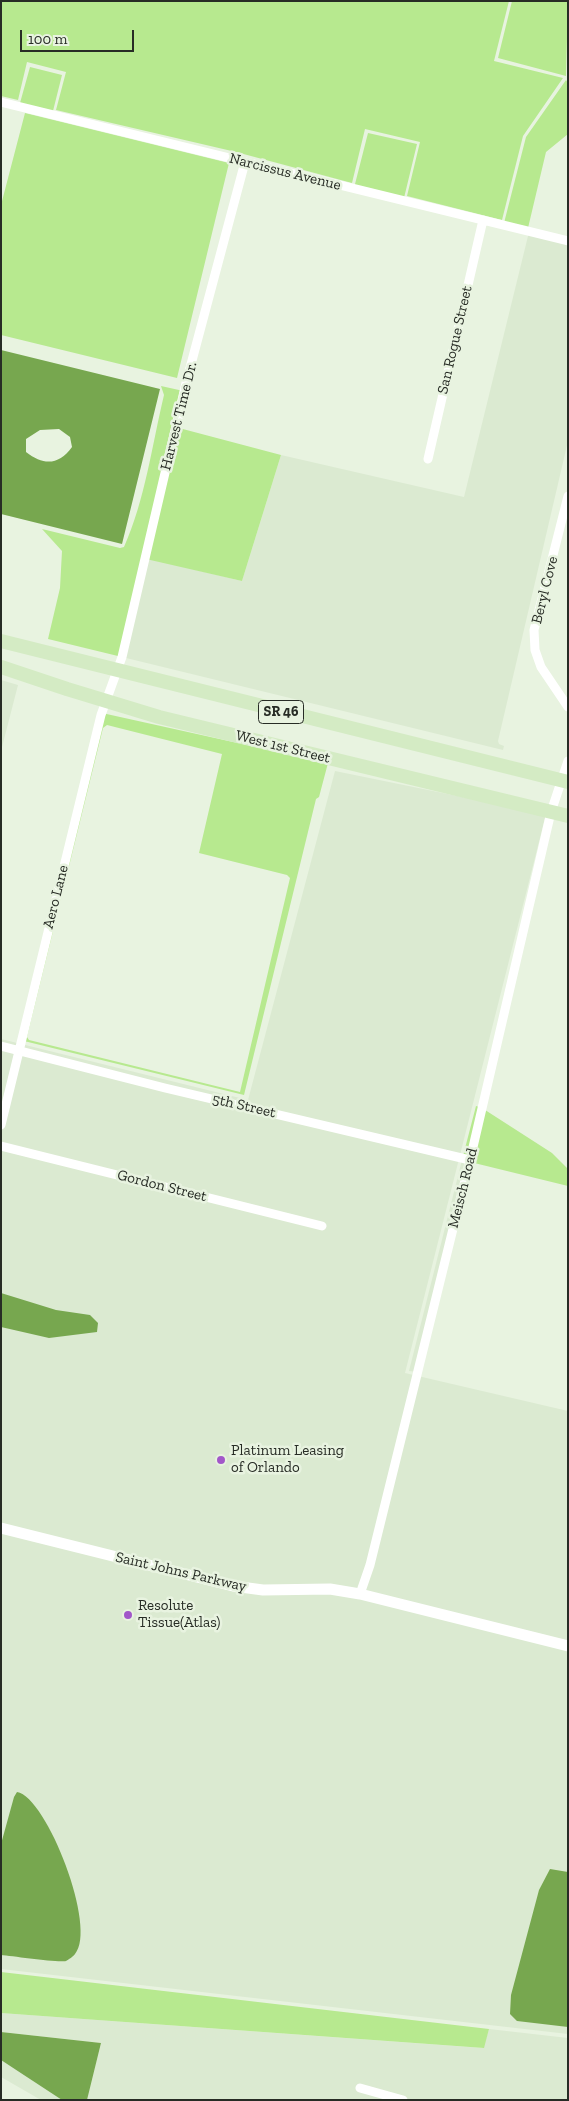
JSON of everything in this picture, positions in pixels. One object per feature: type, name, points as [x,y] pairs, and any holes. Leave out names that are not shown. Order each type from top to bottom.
[{"type":"main road","name":"SR 46","points":[[1,642],[565,781]]},
{"type":"main road","name":"West 1st Street","points":[[1,667],[106,701],[194,725],[568,816]]},
{"type":"street","name":"Narcissus Avenue","points":[[1,102],[568,241]]},
{"type":"street","name":"Harvest Time Dr.","points":[[117,671],[186,383],[245,162]]},
{"type":"street","name":"San Rogue Street","points":[[428,459],[483,220]]},
{"type":"street","name":"Beryl Cove","points":[[568,496],[534,630],[535,650],[541,667],[568,707]]},
{"type":"street","name":"Aero Lane","points":[[1,1125],[62,872],[106,701],[117,671]]},
{"type":"street","points":[[565,781],[568,762]]},
{"type":"street","name":"Meisch Road","points":[[360,1594],[370,1565],[470,1160],[552,812],[565,781]]},
{"type":"street","name":"5th Street","points":[[1,1046],[165,1088],[470,1160]]},
{"type":"street","name":"Gordon Street","points":[[1,1146],[322,1226]]},
{"type":"street","name":"Saint Johns Parkway","points":[[1,1528],[233,1586],[264,1590],[330,1589],[360,1594],[568,1646]]},
{"type":"street","points":[[360,2088],[403,2100]]},
{"type":"shaded area","points":[[1,1],[509,1],[494,61],[563,78],[523,136],[502,220],[407,196],[420,142],[365,129],[352,183],[236,152],[56,110],[66,72],[27,62],[18,100],[1,96]]},
{"type":"shaded area","points":[[512,1],[568,1],[566,76],[498,58]]},
{"type":"shaded area","points":[[30,67],[62,75],[53,111],[20,103]]},
{"type":"shaded area","points":[[566,80],[568,83],[568,134],[546,152],[528,228],[504,223],[526,137]]},
{"type":"shaded area","points":[[25,113],[229,163],[177,378],[1,335],[1,205]]},
{"type":"shaded area","points":[[368,133],[417,144],[404,198],[478,217],[354,188]]},
{"type":"shaded area","points":[[529,232],[568,241],[568,441],[498,741],[499,744],[504,746],[503,750],[122,657],[146,558],[242,581],[281,455],[464,497]]},
{"type":"shaded area","points":[[1,350],[160,389],[122,544],[1,514]],"holes":[[[59,429],[70,437],[72,447],[62,457],[51,462],[39,460],[26,452],[26,439],[40,430]]]},
{"type":"shaded area","points":[[161,386],[188,392],[179,428],[281,455],[242,581],[146,559],[122,657],[48,639],[60,588],[62,551],[42,529],[120,548],[124,547],[137,510],[147,472],[164,395]]},
{"type":"shaded area","points":[[1,680],[18,685],[1,751]]},
{"type":"shaded area","points":[[102,713],[328,763],[319,797],[316,799],[244,1095],[24,1041]],"holes":[[[107,725],[222,754],[199,853],[287,875],[290,878],[240,1092],[29,1040],[27,1037],[103,728]]]},
{"type":"shaded area","points":[[335,771],[546,814],[405,1373],[568,1411],[568,2034],[1,1969],[1,1039],[248,1100]]},
{"type":"shaded area","points":[[476,1106],[552,1153],[568,1169],[568,1186],[462,1160]]},
{"type":"shaded area","points":[[462,1160],[469,1162],[417,1372],[409,1371]]},
{"type":"shaded area","points":[[1,1293],[56,1310],[90,1315],[98,1323],[97,1332],[49,1338],[1,1327]]},
{"type":"shaded area","points":[[17,1792],[29,1799],[42,1816],[55,1839],[75,1893],[80,1919],[80,1940],[75,1954],[66,1961],[1,1955],[1,1844]]},
{"type":"shaded area","points":[[550,1869],[568,1872],[568,2027],[517,2021],[510,2014],[511,1995],[539,1890]]},
{"type":"shaded area","points":[[1,1972],[489,2029],[484,2048],[1,2013]]},
{"type":"shaded area","points":[[1,2013],[483,2048],[489,2029],[568,2038],[568,2100],[87,2100],[101,2043],[1,2032]]},
{"type":"shaded area","points":[[1,2032],[101,2043],[87,2100],[62,2100],[1,2060]]},
{"type":"shaded area","points":[[1,2060],[62,2100],[41,2100],[1,2077]]},
{"type":"place","name":"Platinum Leasing of Orlando","points":[[221,1460]]},
{"type":"place","name":"Resolute Tissue(Atlas)","points":[[128,1615]]}]
